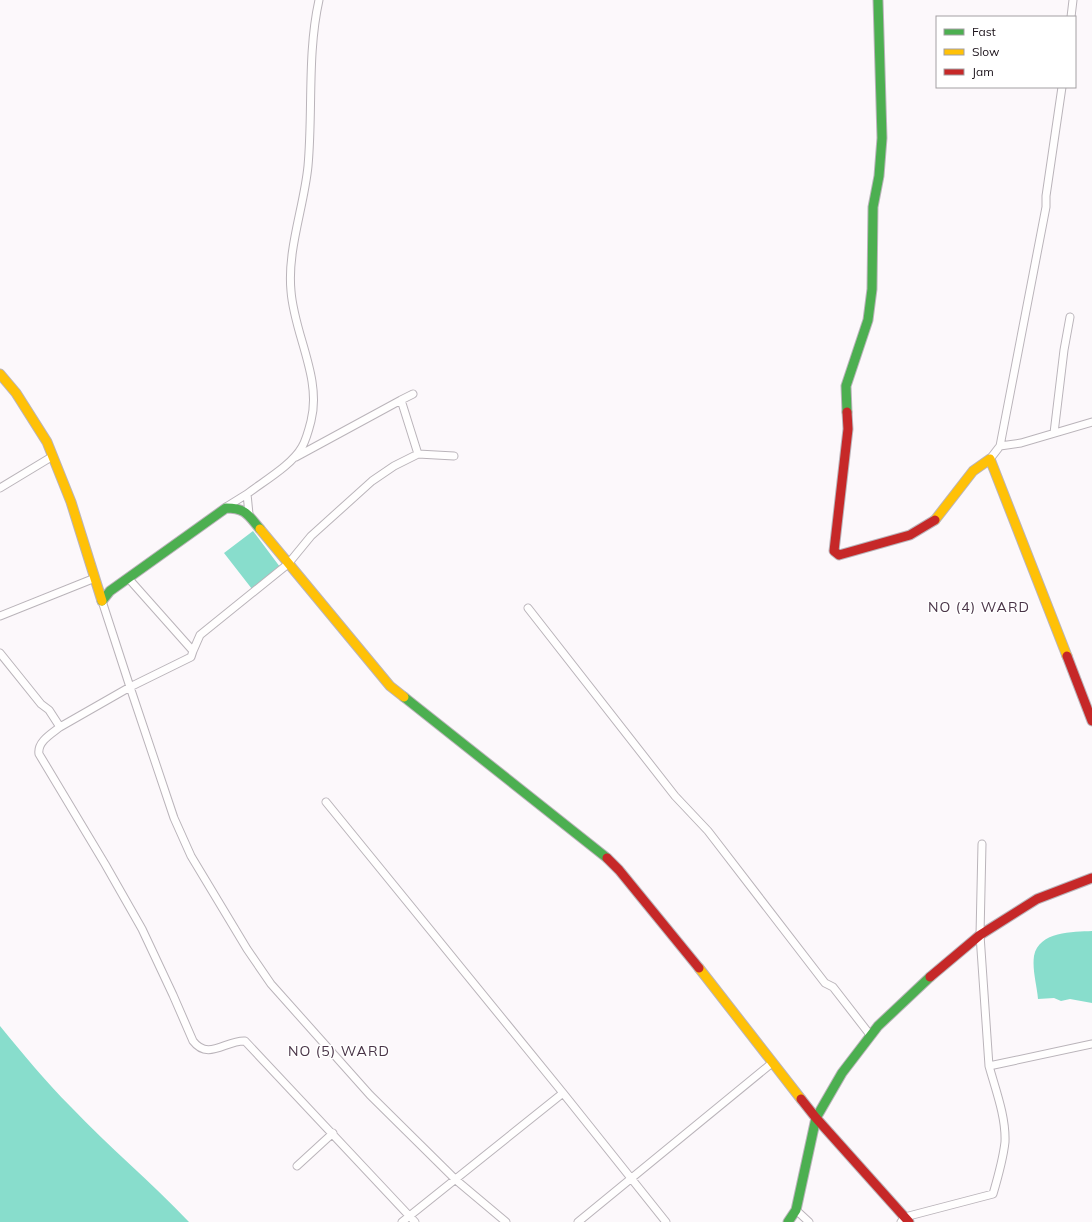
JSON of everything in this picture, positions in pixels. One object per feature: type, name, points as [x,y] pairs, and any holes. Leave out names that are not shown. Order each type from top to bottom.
[{"type":"street","points":[[295,457],[303,446],[311,421],[314,400],[311,379],[290,292],[290,266],[308,166],[314,24],[319,0]]},
{"type":"street","points":[[878,0],[882,138],[879,176],[873,207],[872,289],[868,320],[846,386],[848,429],[834,551],[839,556],[910,535],[934,521],[973,471],[990,459],[1000,446],[1046,206],[1062,88]]},
{"type":"street","points":[[1072,16],[1074,0]]},
{"type":"street","points":[[1054,433],[1064,350],[1070,317]]},
{"type":"street","points":[[0,374],[16,393],[48,442],[71,502],[130,688],[174,818],[191,856],[247,949],[272,984],[370,1095],[456,1180],[506,1222]]},
{"type":"street","points":[[102,601],[110,591],[247,494],[295,457],[413,394]]},
{"type":"street","points":[[401,400],[418,454]]},
{"type":"street","points":[[1000,446],[1022,443],[1092,422]]},
{"type":"street","points":[[415,1222],[245,1041],[237,1040],[216,1050],[207,1051],[197,1047],[142,929],[39,754],[38,749],[42,742],[60,727],[130,688],[191,657],[200,635],[288,564],[311,536],[372,481],[394,466],[418,454],[454,456]]},
{"type":"street","points":[[0,488],[53,456]]},
{"type":"street","points":[[990,459],[1092,721]]},
{"type":"street","points":[[247,494],[249,514]]},
{"type":"street","points":[[226,508],[237,508],[249,514],[288,564],[390,686],[606,858],[619,870],[697,965],[816,1118],[905,1220],[993,1194],[1002,1162],[1005,1141],[1003,1118],[989,1066],[980,936],[982,844]]},
{"type":"street","points":[[0,616],[95,578]]},
{"type":"street","points":[[129,579],[193,651]]},
{"type":"street","points":[[528,608],[676,796],[708,831],[825,983],[833,987],[871,1036]]},
{"type":"street","points":[[0,654],[41,704],[49,710],[60,727]]},
{"type":"street","points":[[326,802],[666,1222]]},
{"type":"street","points":[[788,1222],[796,1210],[816,1118],[842,1074],[878,1026],[946,962],[980,936],[1037,899],[1092,878]]},
{"type":"street","points":[[989,1066],[1092,1044]]},
{"type":"street","points":[[578,1222],[772,1063]]},
{"type":"street","points":[[402,1222],[563,1094]]},
{"type":"street","points":[[297,1166],[332,1133]]},
{"type":"street","points":[[796,1210],[809,1222]]},
{"type":"shaded area","points":[[253,531],[280,567],[252,589],[224,553]]},
{"type":"shaded area","points":[[1092,931],[1092,1003],[1070,999],[1061,1001],[1054,998],[1038,999],[1034,967],[1034,956],[1037,948],[1042,942],[1058,934]]},
{"type":"shaded area","points":[[0,1026],[61,1097],[189,1222],[0,1222]]},
{"type":"traffic: fast","points":[[847,412],[846,386],[868,320],[872,289],[873,207],[879,176],[882,138],[878,0]]},
{"type":"traffic: fast","points":[[102,601],[110,591],[226,508],[238,509],[246,513],[260,529]]},
{"type":"traffic: fast","points":[[404,697],[607,858]]},
{"type":"traffic: fast","points":[[788,1222],[796,1210],[816,1118],[842,1073],[878,1026],[930,977]]},
{"type":"traffic: slow","points":[[0,374],[16,393],[47,442],[71,502],[102,601]]},
{"type":"traffic: slow","points":[[935,520],[973,471],[990,459],[1067,656]]},
{"type":"traffic: slow","points":[[260,529],[390,686],[404,697]]},
{"type":"traffic: slow","points":[[699,968],[801,1099]]},
{"type":"traffic: jam","points":[[847,412],[848,429],[834,551],[839,555],[910,535],[935,520]]},
{"type":"traffic: jam","points":[[1067,656],[1092,721]]},
{"type":"traffic: jam","points":[[607,858],[619,870],[699,968]]},
{"type":"traffic: jam","points":[[930,977],[980,935],[1037,899],[1092,878]]},
{"type":"traffic: jam","points":[[801,1099],[816,1118],[909,1222]]},
{"type":"district","name":"NO (4) WARD","points":[[979,607]]},
{"type":"district","name":"NO (5) WARD","points":[[339,1051]]}]
